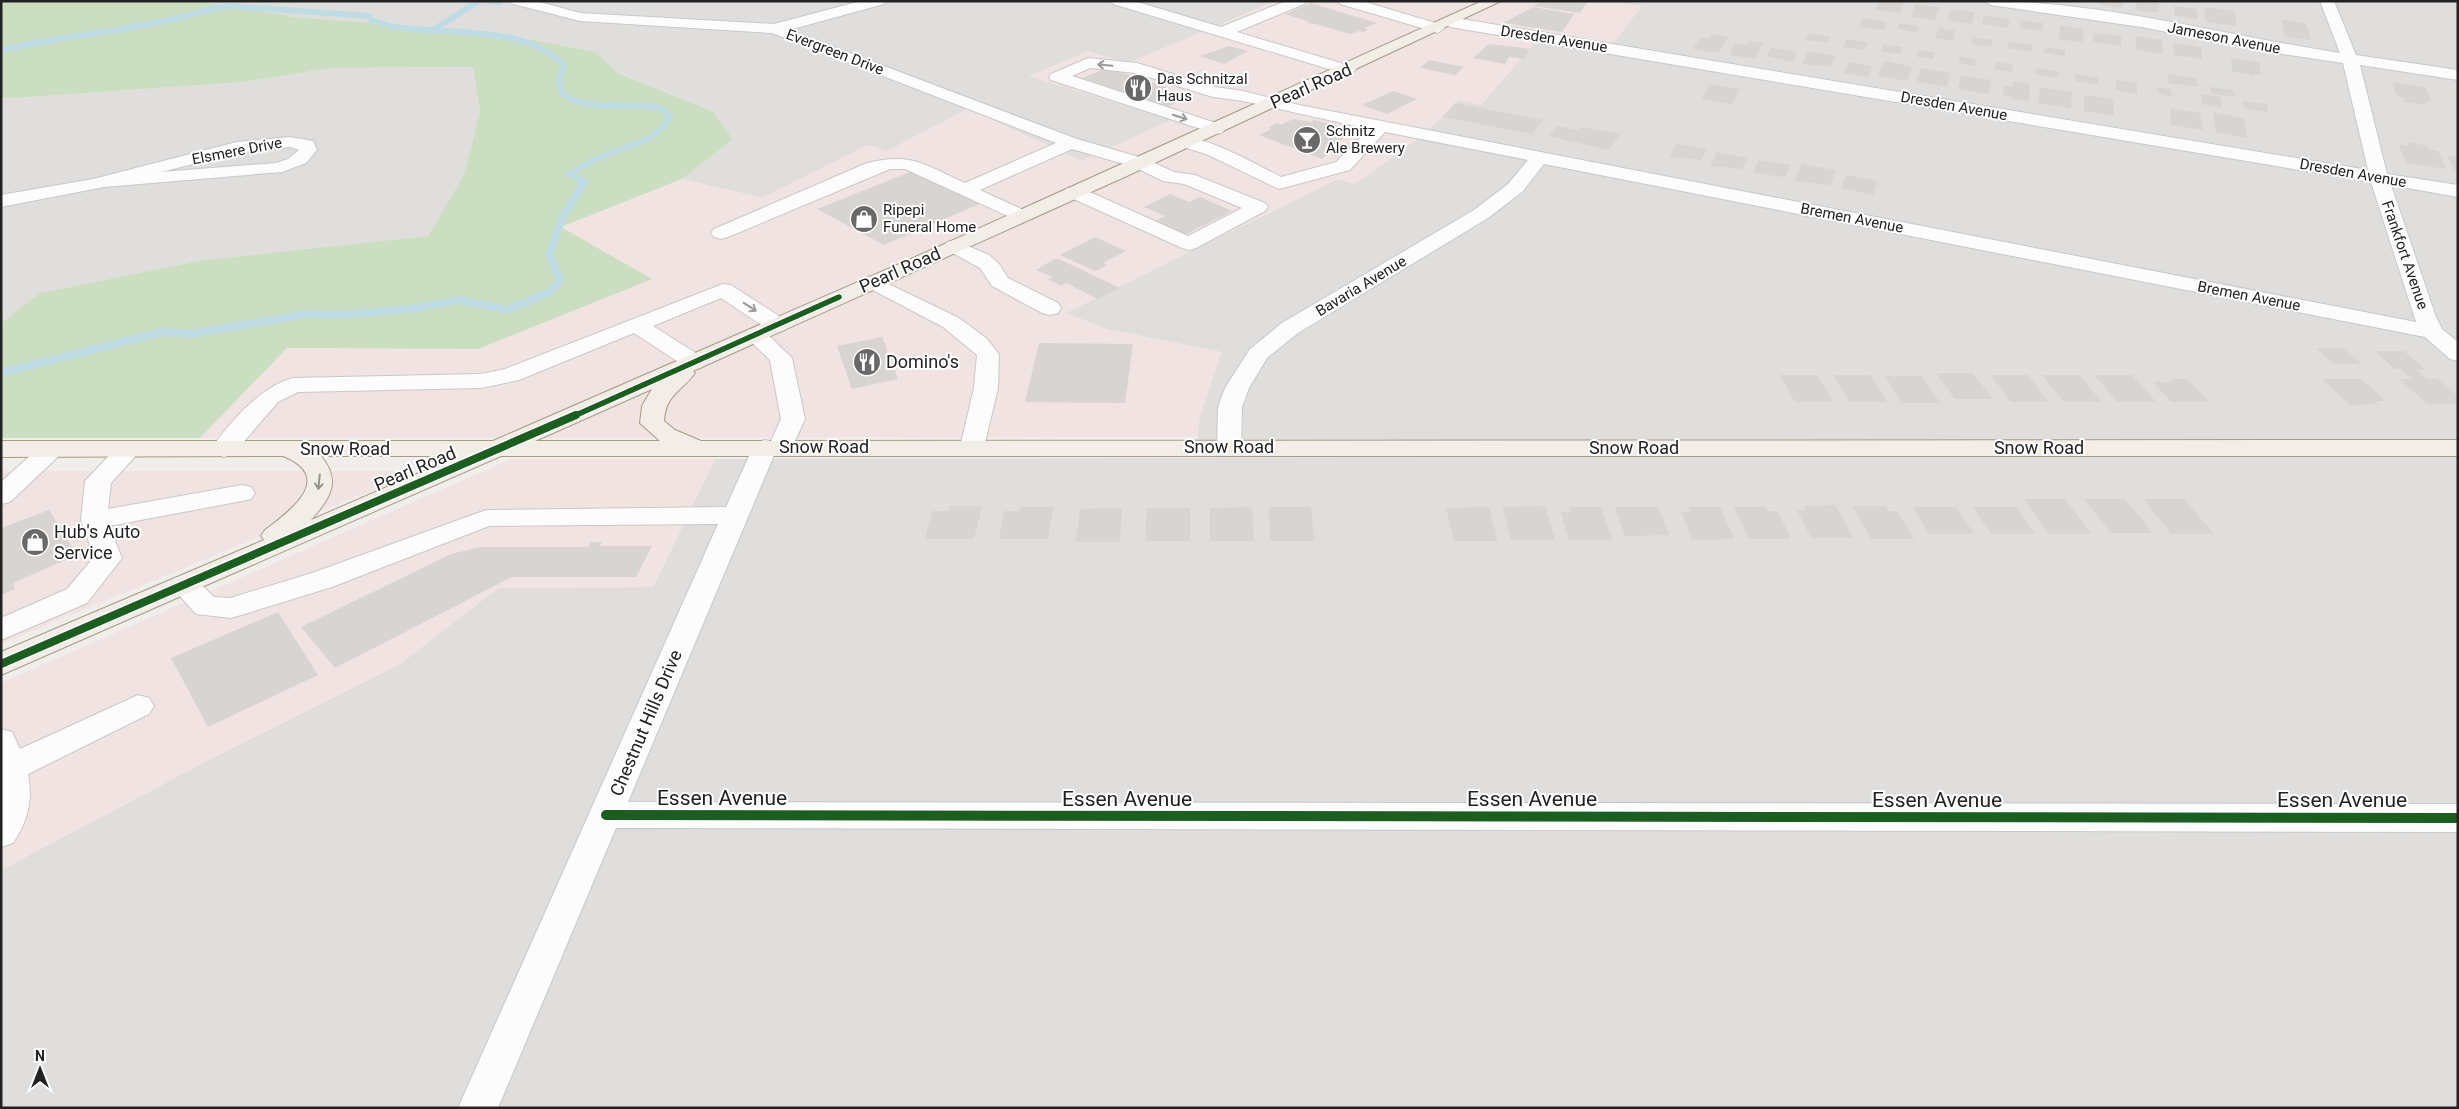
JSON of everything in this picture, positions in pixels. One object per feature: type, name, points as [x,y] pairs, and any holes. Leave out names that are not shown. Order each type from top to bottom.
[{"type":"main road","name":"Pearl Road","points":[[1,664],[500,449],[1348,70],[1491,2]]},
{"type":"main road","points":[[694,362],[659,395],[652,410],[652,423],[666,435],[696,448]]},
{"type":"main road","name":"Snow Road","points":[[1,449],[290,450],[773,447],[2458,448]]},
{"type":"main road","points":[[247,558],[292,524],[315,498],[320,484],[319,472],[311,460],[290,450]]},
{"type":"street","name":"Evergreen Drive","points":[[518,1],[580,17],[774,29],[1071,143],[1140,163],[1170,177],[1188,179],[1258,207],[1189,244],[1074,192]]},
{"type":"street","points":[[774,29],[879,1]]},
{"type":"street","points":[[1118,1],[1348,70]]},
{"type":"street","points":[[1223,32],[1299,1]]},
{"type":"street","name":"Dresden Avenue","points":[[1345,1],[1443,25],[2458,190]]},
{"type":"street","name":"Jameson Avenue","points":[[1991,1],[2140,22],[2282,50],[2458,75]]},
{"type":"street","name":"Frankfort Avenue","points":[[2327,1],[2350,59],[2378,177],[2432,332],[2458,354]]},
{"type":"street","name":"Bremen Avenue","points":[[1216,129],[1057,77],[1088,63],[1137,68],[1213,92],[1243,96],[1271,104],[2432,332]]},
{"type":"street","points":[[1186,142],[1212,150],[1279,183],[1343,166],[1381,126]]},
{"type":"street","name":"Elsmere Drive","points":[[1,201],[100,182],[268,143],[300,142],[307,145],[308,150],[297,161],[282,167],[264,170],[100,182]]},
{"type":"street","points":[[965,190],[1071,143]]},
{"type":"street","name":"Bavaria Avenue","points":[[1229,447],[1230,407],[1237,388],[1258,354],[1290,328],[1481,214],[1515,188],[1540,157]]},
{"type":"street","points":[[721,233],[874,167],[890,163],[908,164],[1021,216]]},
{"type":"street","points":[[954,246],[982,258],[995,269],[999,282],[1050,308]]},
{"type":"street","points":[[872,282],[966,333],[980,343],[988,354],[986,388],[972,447]]},
{"type":"street","points":[[224,449],[270,397],[292,385],[482,381],[511,375],[638,326],[723,290],[777,325]]},
{"type":"street","points":[[638,326],[694,362]]},
{"type":"street","points":[[755,335],[781,358],[793,419],[773,447]]},
{"type":"street","name":"Chestnut Hills Drive","points":[[478,1108],[736,515],[773,447]]},
{"type":"street","points":[[1,496],[52,449]]},
{"type":"street","points":[[1,630],[77,596],[108,558],[94,520],[98,481],[129,449]]},
{"type":"street","points":[[94,520],[242,492]]},
{"type":"street","points":[[184,585],[206,607],[231,608],[322,580],[486,518],[736,515]]},
{"type":"street","points":[[1,833],[8,826],[13,798],[6,754],[138,706]]},
{"type":"street","name":"Essen Avenue","points":[[606,816],[2458,818]]},
{"type":"shaded area","points":[[188,1],[1275,1],[1128,64],[1030,76],[1172,120],[1081,161],[968,109],[887,151],[868,145],[762,198],[682,179],[733,139],[712,111],[618,73],[596,52],[493,32],[295,17]]},
{"type":"shaded area","points":[[1275,1],[1609,1],[1642,6],[1610,48],[1540,37],[1481,105],[1459,100],[1424,134],[1355,184],[1338,179],[1066,313],[1107,329],[1221,352],[1199,419],[1198,437],[200,438],[287,348],[478,349],[651,279],[561,227],[682,179],[762,198],[868,145],[887,151],[968,109],[1081,161],[1171,120],[1029,76],[1088,51],[1128,63]]},
{"type":"shaded area","points":[[1611,1],[2458,1],[2458,446],[1197,447],[1199,419],[1221,352],[1107,329],[1065,313],[1338,179],[1355,184],[1424,134],[1459,100],[1540,37],[1641,6]]},
{"type":"shaded area","points":[[473,67],[480,112],[464,176],[428,236],[203,260],[40,293],[1,323],[1,97],[16,98],[244,82],[331,68]]},
{"type":"shaded area","points":[[2458,454],[2458,1108],[1,1108],[1,870],[207,761],[400,664],[498,588],[653,587],[715,459]]},
{"type":"shaded area","points":[[511,459],[715,459],[653,587],[498,588],[400,664],[207,761],[1,870],[1,683]]},
{"type":"shaded area","points":[[1,471],[418,471],[1,644]]},
{"type":"green space","points":[[1,1],[196,1],[295,17],[493,32],[596,52],[618,73],[712,111],[733,139],[682,179],[561,227],[652,279],[478,349],[287,348],[200,438],[1,438],[1,323],[40,293],[203,260],[428,236],[464,175],[480,112],[473,67],[331,68],[244,82],[16,98],[1,97]]},
{"type":"building","points":[[1543,1],[1588,1],[1580,13],[1533,6]]},
{"type":"building","points":[[1879,1],[1904,2],[1900,13],[1875,10]]},
{"type":"building","points":[[2098,1],[2123,1],[2123,8],[2098,4]]},
{"type":"building","points":[[2136,1],[2159,3],[2159,13],[2136,10]]},
{"type":"building","points":[[1311,3],[1377,23],[1364,28],[1368,30],[1350,34],[1306,23],[1310,22],[1285,14]]},
{"type":"building","points":[[1915,4],[1939,7],[1935,20],[1911,17]]},
{"type":"building","points":[[2174,6],[2197,9],[2198,19],[2174,16]]},
{"type":"building","points":[[1533,7],[1574,14],[1562,32],[1503,23]]},
{"type":"building","points":[[2205,7],[2235,11],[2236,26],[2206,22]]},
{"type":"building","points":[[1950,9],[1975,12],[1972,24],[1948,20]]},
{"type":"building","points":[[1984,16],[2010,19],[2008,28],[1982,24]]},
{"type":"building","points":[[1863,18],[1887,22],[1885,30],[1860,27]]},
{"type":"building","points":[[2021,20],[2043,23],[2043,31],[2020,28]]},
{"type":"building","points":[[2281,20],[2306,23],[2311,40],[2285,37]]},
{"type":"building","points":[[1899,23],[1919,26],[1917,32],[1897,29]]},
{"type":"building","points":[[2060,25],[2083,29],[2083,43],[2059,39]]},
{"type":"building","points":[[1938,28],[1955,31],[1953,41],[1935,38]]},
{"type":"building","points":[[1808,33],[1830,37],[1827,43],[1806,40]]},
{"type":"building","points":[[2093,33],[2121,36],[2121,46],[2093,42]]},
{"type":"building","points":[[1712,34],[1728,37],[1718,53],[1693,49],[1700,38],[1709,39]]},
{"type":"building","points":[[2136,36],[2162,40],[2163,54],[2136,50]]},
{"type":"building","points":[[1973,37],[1993,40],[1991,47],[1971,44]]},
{"type":"building","points":[[1847,39],[1868,42],[1865,50],[1843,47]]},
{"type":"building","points":[[1749,41],[1763,43],[1755,59],[1730,55],[1735,43],[1747,45]]},
{"type":"building","points":[[2009,42],[2032,45],[2031,52],[2008,48]]},
{"type":"building","points":[[2173,43],[2201,47],[2202,59],[2174,55]]},
{"type":"building","points":[[1489,44],[1530,49],[1524,59],[1509,57],[1505,64],[1473,58]]},
{"type":"building","points":[[1883,44],[1902,47],[1900,54],[1881,51]]},
{"type":"building","points":[[1229,46],[1248,51],[1224,64],[1200,56]]},
{"type":"building","points":[[2044,47],[2065,50],[2065,56],[2044,53]]},
{"type":"building","points":[[1771,48],[1797,52],[1793,62],[1767,56]]},
{"type":"building","points":[[1919,50],[1935,53],[1933,59],[1917,57]]},
{"type":"building","points":[[1808,51],[1836,56],[1831,67],[1802,64]]},
{"type":"building","points":[[1960,57],[1976,59],[1975,66],[1959,63]]},
{"type":"building","points":[[2231,58],[2259,62],[2261,75],[2254,74],[2254,76],[2232,71]]},
{"type":"building","points":[[1429,60],[1464,67],[1455,75],[1420,68]]},
{"type":"building","points":[[1887,61],[1912,67],[1908,81],[1878,76],[1883,63]]},
{"type":"building","points":[[1849,62],[1872,66],[1868,77],[1844,73]]},
{"type":"building","points":[[1996,62],[2013,65],[2012,72],[1995,69]]},
{"type":"building","name":"Das Schnitzal Haus","points":[[1107,68],[1167,87],[1164,89],[1187,97],[1168,107],[1082,78]]},
{"type":"building","points":[[1921,68],[1951,73],[1947,87],[1917,82]]},
{"type":"building","points":[[2036,68],[2058,71],[2057,78],[2035,74]]},
{"type":"building","points":[[2076,74],[2098,78],[2098,85],[2075,81]]},
{"type":"building","points":[[2168,74],[2196,78],[2198,87],[2169,83]]},
{"type":"building","points":[[1961,75],[1991,80],[1988,94],[1958,89]]},
{"type":"building","points":[[2116,80],[2137,83],[2137,94],[2116,90]]},
{"type":"building","points":[[2013,81],[2030,84],[2029,101],[2011,99],[2011,96],[2003,95],[2004,85],[2013,87]]},
{"type":"building","points":[[2392,82],[2425,87],[2431,102],[2426,101],[2428,105],[2404,102],[2403,97],[2397,97]]},
{"type":"building","points":[[1710,84],[1740,89],[1732,104],[1702,99]]},
{"type":"building","points":[[2040,87],[2072,92],[2071,108],[2038,103]]},
{"type":"building","points":[[2158,87],[2171,89],[2172,97],[2159,94]]},
{"type":"building","points":[[2210,87],[2233,90],[2234,97],[2211,94]]},
{"type":"building","points":[[1393,91],[1417,99],[1387,114],[1362,105]]},
{"type":"building","points":[[2201,94],[2221,97],[2222,108],[2202,104]]},
{"type":"building","points":[[2084,95],[2113,99],[2114,116],[2084,111]]},
{"type":"building","points":[[2243,101],[2267,104],[2268,112],[2244,108]]},
{"type":"building","points":[[1455,103],[1543,120],[1532,134],[1443,117]]},
{"type":"building","points":[[2170,108],[2200,113],[2203,130],[2171,125]]},
{"type":"building","points":[[2213,112],[2244,119],[2247,138],[2216,132]]},
{"type":"building","name":"Schnitz Ale Brewery","points":[[1293,119],[1311,122],[1314,120],[1351,130],[1336,146],[1343,147],[1336,154],[1329,152],[1322,159],[1259,135],[1272,129],[1268,128],[1277,123],[1281,125]]},
{"type":"building","points":[[1557,126],[1578,130],[1580,127],[1620,134],[1609,150],[1549,136]]},
{"type":"building","points":[[2407,142],[2428,146],[2430,150],[2438,151],[2446,169],[2406,163],[2399,145],[2408,146]]},
{"type":"building","points":[[1677,144],[1707,149],[1701,160],[1670,157]]},
{"type":"building","points":[[1717,152],[1747,158],[1742,169],[1710,166]]},
{"type":"building","points":[[2448,156],[2458,157],[2458,171],[2454,170]]},
{"type":"building","points":[[1759,160],[1790,165],[1785,177],[1753,173]]},
{"type":"building","points":[[1802,164],[1836,170],[1830,185],[1795,181]]},
{"type":"building","points":[[915,170],[982,203],[884,245],[817,209]]},
{"type":"building","points":[[1846,175],[1877,181],[1873,195],[1842,188]]},
{"type":"building","points":[[1170,194],[1189,202],[1200,197],[1232,211],[1184,235],[1153,222],[1165,216],[1144,207]]},
{"type":"building","points":[[1095,237],[1126,251],[1103,263],[1107,265],[1095,271],[1060,255]]},
{"type":"building","points":[[1054,259],[1059,259],[1120,288],[1097,299],[1066,283],[1061,286],[1048,279],[1053,277],[1036,270]]},
{"type":"building","name":"Domino's","points":[[882,337],[898,379],[852,389],[837,346]]},
{"type":"building","points":[[1039,343],[1133,344],[1125,403],[1025,402]]},
{"type":"building","points":[[2316,348],[2343,348],[2362,364],[2334,364]]},
{"type":"building","points":[[2375,351],[2404,351],[2426,370],[2416,370],[2427,379],[2437,379],[2458,396],[2458,401],[2454,401],[2457,404],[2428,404],[2399,379],[2412,379],[2400,369],[2395,369]]},
{"type":"building","points":[[1936,373],[1973,373],[1993,399],[1955,399]]},
{"type":"building","points":[[1780,375],[1817,375],[1833,402],[1795,402]]},
{"type":"building","points":[[1833,375],[1870,375],[1887,402],[1849,402]]},
{"type":"building","points":[[1991,375],[2028,375],[2049,402],[2011,402]]},
{"type":"building","points":[[2042,375],[2079,375],[2102,402],[2064,402]]},
{"type":"building","points":[[2094,375],[2132,375],[2156,402],[2118,402]]},
{"type":"building","points":[[1885,376],[1922,376],[1940,403],[1902,403]]},
{"type":"building","points":[[2170,379],[2187,379],[2210,402],[2171,402],[2153,382],[2173,382]]},
{"type":"building","points":[[2322,379],[2361,379],[2386,401],[2375,401],[2379,404],[2350,405]]},
{"type":"building","points":[[2024,499],[2065,499],[2091,534],[2049,534]]},
{"type":"building","points":[[2084,499],[2125,499],[2153,533],[2111,533]]},
{"type":"building","points":[[2143,499],[2184,499],[2214,534],[2172,534]]},
{"type":"building","points":[[1835,505],[1854,538],[1811,538],[1797,510],[1806,510],[1804,506]]},
{"type":"building","points":[[950,506],[982,506],[974,539],[925,539],[932,511],[949,511]]},
{"type":"building","points":[[1545,506],[1555,540],[1511,540],[1502,507]]},
{"type":"building","points":[[1853,506],[1885,506],[1888,511],[1897,511],[1914,539],[1871,539]]},
{"type":"building","points":[[1021,507],[1053,507],[1048,539],[999,539],[1004,511],[1020,511]]},
{"type":"building","points":[[1252,507],[1254,541],[1210,541],[1210,508]]},
{"type":"building","points":[[1269,507],[1311,507],[1314,541],[1270,541]]},
{"type":"building","points":[[1489,507],[1498,541],[1454,541],[1446,508]]},
{"type":"building","points":[[1569,507],[1601,507],[1612,540],[1569,540],[1561,512],[1570,512]]},
{"type":"building","points":[[1615,507],[1658,507],[1669,535],[1625,536]]},
{"type":"building","points":[[1688,507],[1720,507],[1734,539],[1692,540],[1681,512],[1690,512]]},
{"type":"building","points":[[1734,507],[1766,507],[1768,511],[1778,511],[1791,539],[1749,539]]},
{"type":"building","points":[[1913,507],[1956,507],[1974,534],[1929,534]]},
{"type":"building","points":[[1973,507],[2016,507],[2035,534],[1991,534]]},
{"type":"building","points":[[1122,508],[1120,542],[1076,542],[1080,509]]},
{"type":"building","points":[[1147,508],[1190,508],[1190,541],[1145,541]]},
{"type":"building","name":"Hub's Auto Service","points":[[49,510],[77,555],[13,583],[15,589],[1,595],[1,528]]},
{"type":"building","points":[[591,542],[602,542],[599,546],[652,546],[636,577],[512,577],[335,668],[301,627],[451,554],[481,547],[588,547]]},
{"type":"building","points":[[278,612],[318,675],[208,727],[171,658]]},
{"type":"waterway","points":[[433,30],[478,1]]},
{"type":"waterway","points":[[488,1],[500,2]]},
{"type":"waterway","points":[[1,50],[44,41],[153,24],[214,8],[229,6],[369,16],[372,21],[398,27],[433,30]]},
{"type":"waterway","points":[[433,30],[488,34],[531,44],[549,53],[564,66],[559,83],[564,95],[577,101],[594,104],[662,109],[670,117],[658,132],[643,141],[598,158],[569,174],[584,182]]},
{"type":"waterway","points":[[1,373],[162,332],[190,334],[307,314],[337,315],[411,309],[459,300],[507,310],[550,292],[560,280],[549,255],[562,218],[584,182]]},
{"type":"cycle path","points":[[1,664],[500,449],[839,297]]},
{"type":"cycle path","points":[[606,815],[2458,818]]},
{"type":"place","name":"Das Schnitzal Haus","points":[[1138,88]]},
{"type":"place","name":"Schnitz Ale Brewery","points":[[1307,140]]},
{"type":"place","name":"Ripepi Funeral Home","points":[[864,219]]},
{"type":"place","name":"Domino's","points":[[867,362]]},
{"type":"place","name":"Hub's Auto Service","points":[[35,542]]}]
